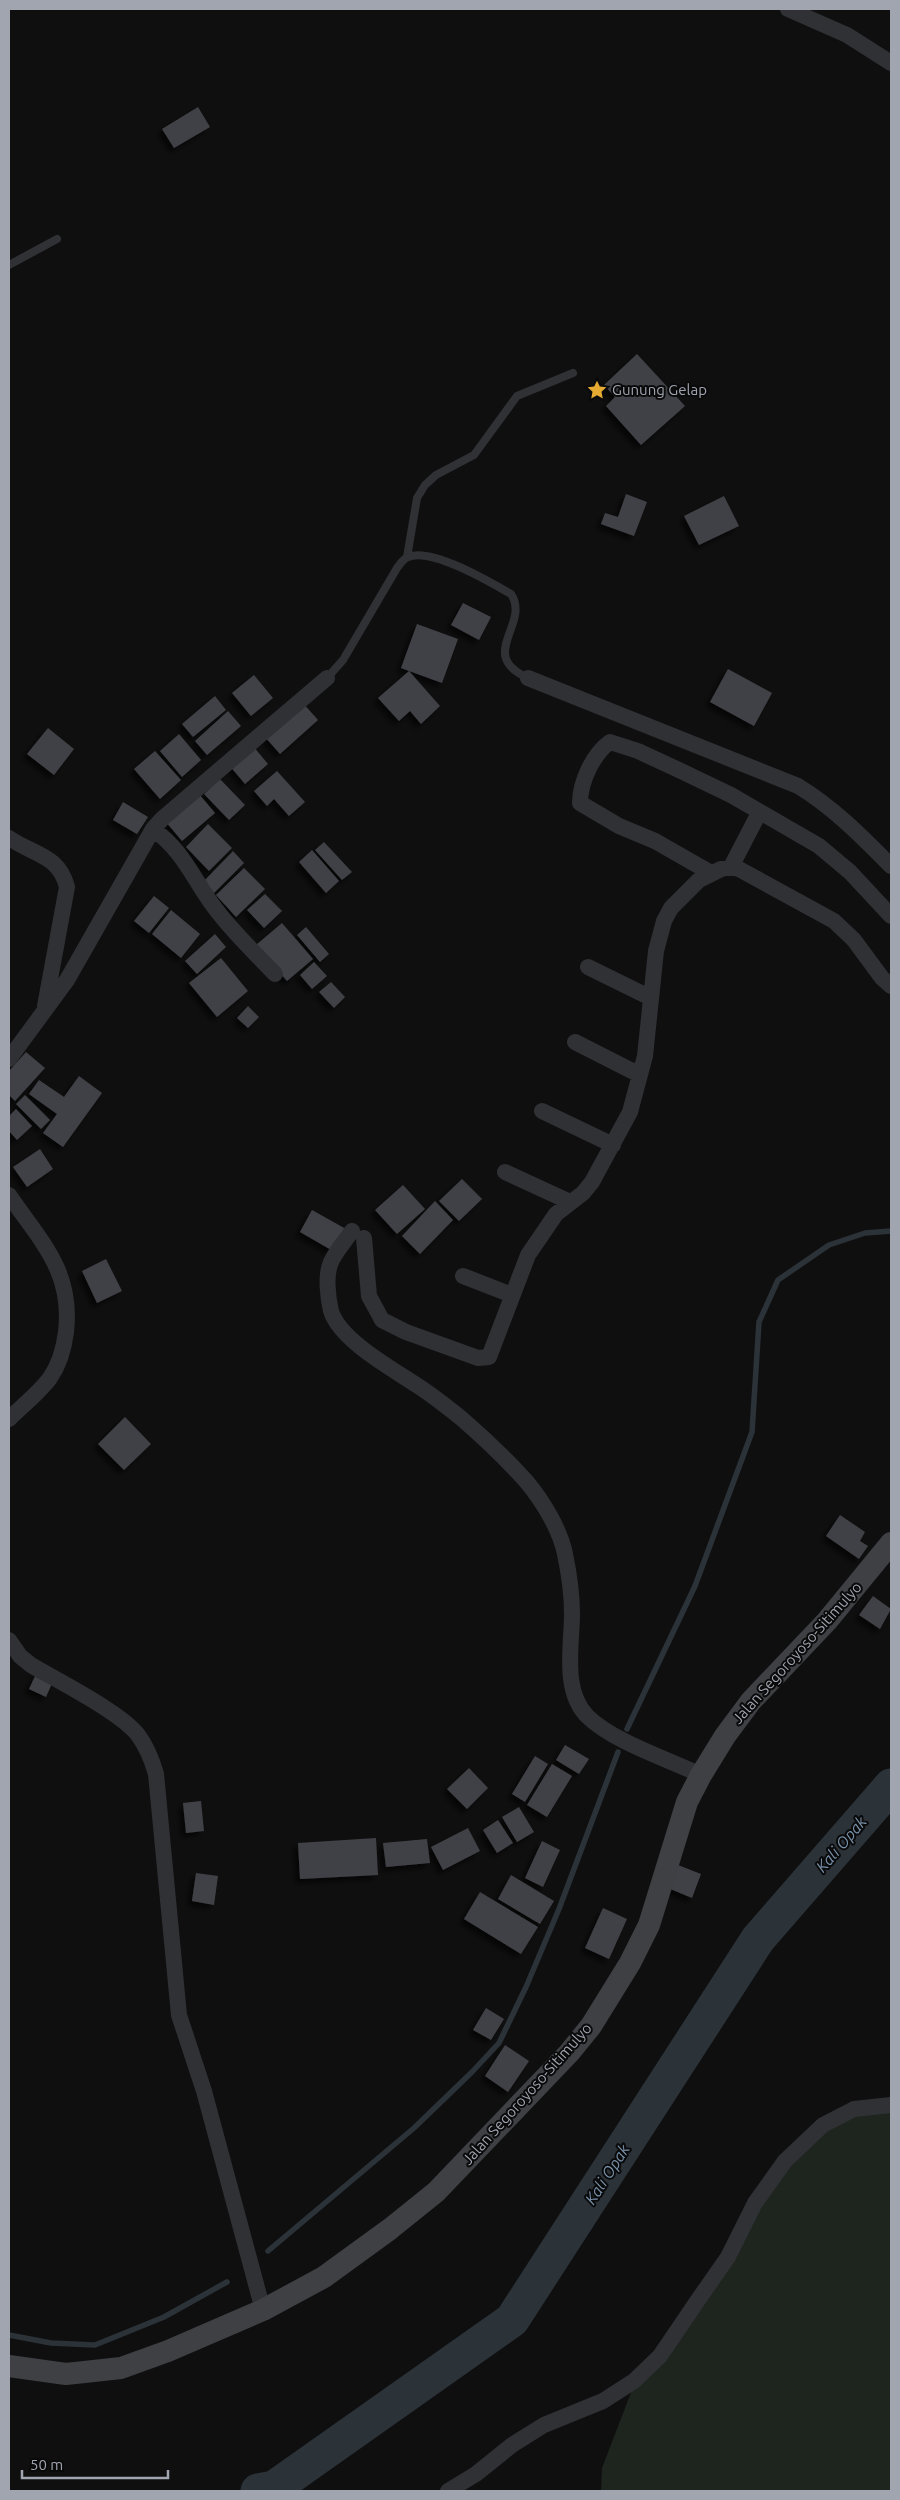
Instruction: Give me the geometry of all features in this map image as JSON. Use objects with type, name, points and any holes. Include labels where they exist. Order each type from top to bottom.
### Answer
[{"type":"main road","name":"Jalan Segoroyoso-Sitimulyo","points":[[9,2366],[66,2374],[121,2368],[168,2351],[263,2310],[324,2277],[390,2229],[436,2192],[569,2053],[591,2026],[630,1963],[649,1925],[687,1802],[725,1736],[751,1701],[826,1621],[891,1543]]},
{"type":"street","points":[[788,9],[847,35],[891,63]]},
{"type":"street","points":[[9,1058],[75,966],[153,829],[163,818],[327,678]]},
{"type":"street","points":[[528,678],[798,786],[840,816],[891,866]]},
{"type":"street","points":[[711,873],[655,841],[619,826],[580,803],[580,788],[602,748],[610,742],[638,751],[731,796],[819,846],[850,872],[891,916]]},
{"type":"street","points":[[731,867],[759,813]]},
{"type":"street","points":[[153,829],[182,856],[201,890],[219,914],[275,974]]},
{"type":"street","points":[[9,838],[52,861],[64,873],[67,888],[44,1011]]},
{"type":"street","points":[[701,1775],[609,1733],[586,1715],[575,1695],[570,1672],[572,1612],[565,1551],[551,1519],[527,1482],[462,1419],[416,1384],[368,1353],[349,1337],[332,1312],[328,1288],[330,1263],[358,1235],[369,1296],[382,1320],[406,1332],[484,1359],[492,1354],[528,1255],[556,1214],[583,1193],[592,1182],[630,1112],[647,1040],[656,951],[664,920],[682,895],[699,880],[711,873],[731,867],[747,873],[834,921],[854,940],[882,978],[891,986]]},
{"type":"street","points":[[588,967],[651,998]]},
{"type":"street","points":[[575,1042],[640,1075]]},
{"type":"street","points":[[542,1111],[613,1145]]},
{"type":"street","points":[[505,1172],[570,1202]]},
{"type":"street","points":[[9,1195],[55,1261],[65,1287],[68,1315],[63,1348],[58,1364],[49,1380],[9,1419]]},
{"type":"street","points":[[464,1276],[512,1295]]},
{"type":"street","points":[[9,1640],[20,1656],[31,1664],[123,1721],[138,1735],[151,1757],[156,1774],[180,2015],[204,2091],[263,2310]]},
{"type":"street","points":[[448,2491],[476,2474],[512,2444],[544,2425],[603,2401],[634,2380],[660,2356],[728,2257],[755,2203],[786,2161],[823,2125],[854,2109],[891,2105]]},
{"type":"lane","points":[[9,265],[57,239]]},
{"type":"lane","points":[[327,678],[343,660],[397,568],[407,557],[417,498],[425,484],[436,475],[474,455],[517,396],[574,373]]},
{"type":"lane","points":[[407,557],[425,556],[444,561],[511,594],[516,602],[516,611],[505,642],[504,654],[508,665],[517,673],[528,678]]},
{"type":"shaded area","points":[[891,2106],[891,2491],[601,2491],[602,2468],[635,2382],[757,2204],[824,2126]]},
{"type":"building","points":[[198,107],[210,127],[174,148],[162,129]]},
{"type":"building","points":[[637,354],[685,406],[641,445],[606,406],[615,397],[604,385]]},
{"type":"building","points":[[626,494],[647,502],[634,536],[601,524],[605,513],[618,517]]},
{"type":"building","points":[[724,496],[739,526],[699,545],[684,516]]},
{"type":"building","points":[[463,603],[491,617],[479,640],[451,625]]},
{"type":"building","points":[[417,624],[458,639],[442,683],[401,668]]},
{"type":"building","points":[[728,669],[772,693],[754,726],[710,702]]},
{"type":"building","points":[[409,671],[440,706],[421,724],[410,711],[399,721],[378,698]]},
{"type":"building","points":[[254,675],[273,698],[251,716],[232,693]]},
{"type":"building","points":[[215,696],[226,710],[193,737],[182,724]]},
{"type":"building","points":[[302,702],[318,720],[280,754],[265,737]]},
{"type":"building","points":[[228,711],[241,726],[207,755],[195,741]]},
{"type":"building","points":[[48,728],[74,749],[54,775],[27,754]]},
{"type":"building","points":[[179,734],[201,760],[182,777],[160,751]]},
{"type":"building","points":[[253,746],[268,764],[245,784],[229,765]]},
{"type":"building","points":[[155,751],[181,780],[160,799],[134,769]]},
{"type":"building","points":[[277,771],[305,802],[289,816],[274,799],[267,806],[254,791]]},
{"type":"building","points":[[220,779],[245,805],[229,820],[204,794]]},
{"type":"building","points":[[199,794],[215,813],[182,841],[166,822]]},
{"type":"building","points":[[123,802],[148,817],[137,834],[113,820]]},
{"type":"building","points":[[208,824],[232,848],[209,871],[186,847]]},
{"type":"building","points":[[324,842],[352,872],[342,880],[315,850]]},
{"type":"building","points":[[312,850],[339,881],[326,893],[299,862]]},
{"type":"building","points":[[233,851],[244,863],[214,893],[203,882]]},
{"type":"building","points":[[244,868],[265,889],[236,917],[216,895]]},
{"type":"building","points":[[265,894],[282,911],[264,928],[247,910]]},
{"type":"building","points":[[154,896],[169,908],[149,933],[134,921]]},
{"type":"building","points":[[171,910],[200,934],[181,958],[152,934]]},
{"type":"building","points":[[282,923],[313,959],[287,981],[256,945]]},
{"type":"building","points":[[306,927],[329,954],[320,962],[297,935]]},
{"type":"building","points":[[215,934],[226,947],[197,974],[185,961]]},
{"type":"building","points":[[221,958],[248,991],[217,1017],[189,983]]},
{"type":"building","points":[[314,962],[327,976],[312,989],[300,975]]},
{"type":"building","points":[[331,982],[345,997],[334,1008],[319,992]]},
{"type":"building","points":[[248,1006],[259,1017],[248,1028],[237,1018]]},
{"type":"building","points":[[26,1052],[45,1068],[15,1101],[9,1095],[9,1071]]},
{"type":"building","points":[[79,1076],[102,1093],[63,1147],[43,1133],[57,1114],[29,1094],[39,1080],[64,1097]]},
{"type":"building","points":[[25,1095],[50,1120],[41,1129],[16,1104]]},
{"type":"building","points":[[16,1109],[32,1126],[17,1140],[9,1131],[9,1116]]},
{"type":"building","points":[[40,1149],[53,1169],[27,1187],[13,1167]]},
{"type":"building","points":[[462,1179],[482,1199],[459,1221],[439,1201]]},
{"type":"building","points":[[403,1185],[425,1209],[397,1234],[375,1210]]},
{"type":"building","points":[[435,1201],[453,1220],[420,1254],[402,1236]]},
{"type":"building","points":[[312,1210],[346,1229],[333,1251],[300,1232]]},
{"type":"building","points":[[106,1259],[122,1291],[97,1303],[82,1271]]},
{"type":"building","points":[[125,1417],[151,1444],[124,1470],[98,1444]]},
{"type":"building","points":[[840,1515],[865,1532],[860,1541],[868,1546],[859,1559],[826,1536]]},
{"type":"building","points":[[873,1596],[891,1609],[880,1629],[859,1615]]},
{"type":"building","points":[[37,1672],[54,1679],[46,1697],[29,1689]]},
{"type":"building","points":[[565,1745],[589,1759],[579,1774],[556,1760]]},
{"type":"building","points":[[535,1756],[548,1764],[525,1802],[512,1794]]},
{"type":"building","points":[[552,1764],[572,1776],[547,1817],[527,1805]]},
{"type":"building","points":[[469,1768],[488,1788],[467,1809],[447,1789]]},
{"type":"building","points":[[201,1801],[204,1831],[186,1833],[183,1803]]},
{"type":"building","points":[[519,1807],[534,1832],[517,1842],[502,1817]]},
{"type":"building","points":[[498,1820],[513,1843],[497,1853],[483,1830]]},
{"type":"building","points":[[468,1828],[480,1851],[443,1870],[431,1847]]},
{"type":"building","points":[[376,1838],[378,1875],[300,1879],[298,1843]]},
{"type":"building","points":[[427,1839],[430,1863],[386,1867],[383,1843]]},
{"type":"building","points":[[542,1841],[560,1850],[543,1887],[525,1878]]},
{"type":"building","points":[[678,1865],[701,1874],[692,1898],[668,1888]]},
{"type":"building","points":[[196,1873],[218,1876],[214,1905],[192,1901]]},
{"type":"building","points":[[511,1875],[554,1901],[540,1924],[498,1899]]},
{"type":"building","points":[[480,1892],[538,1927],[521,1954],[464,1919]]},
{"type":"building","points":[[603,1908],[627,1919],[609,1959],[585,1948]]},
{"type":"building","points":[[486,2008],[504,2019],[491,2040],[473,2030]]},
{"type":"building","points":[[505,2045],[529,2061],[508,2092],[485,2076]]},
{"type":"waterway","points":[[627,1729],[695,1586],[752,1432],[759,1322],[778,1280],[829,1245],[865,1233],[891,1231]]},
{"type":"waterway","points":[[268,2251],[414,2128],[499,2043],[526,1987],[559,1909],[618,1752]]},
{"type":"waterway","name":"Kali Opak","points":[[258,2491],[274,2488],[512,2320],[758,1939],[891,1786]]},
{"type":"waterway","points":[[9,2335],[51,2343],[95,2345],[164,2317],[227,2282]]},
{"type":"place","name":"Gunung Gelap","points":[[597,390]]}]
